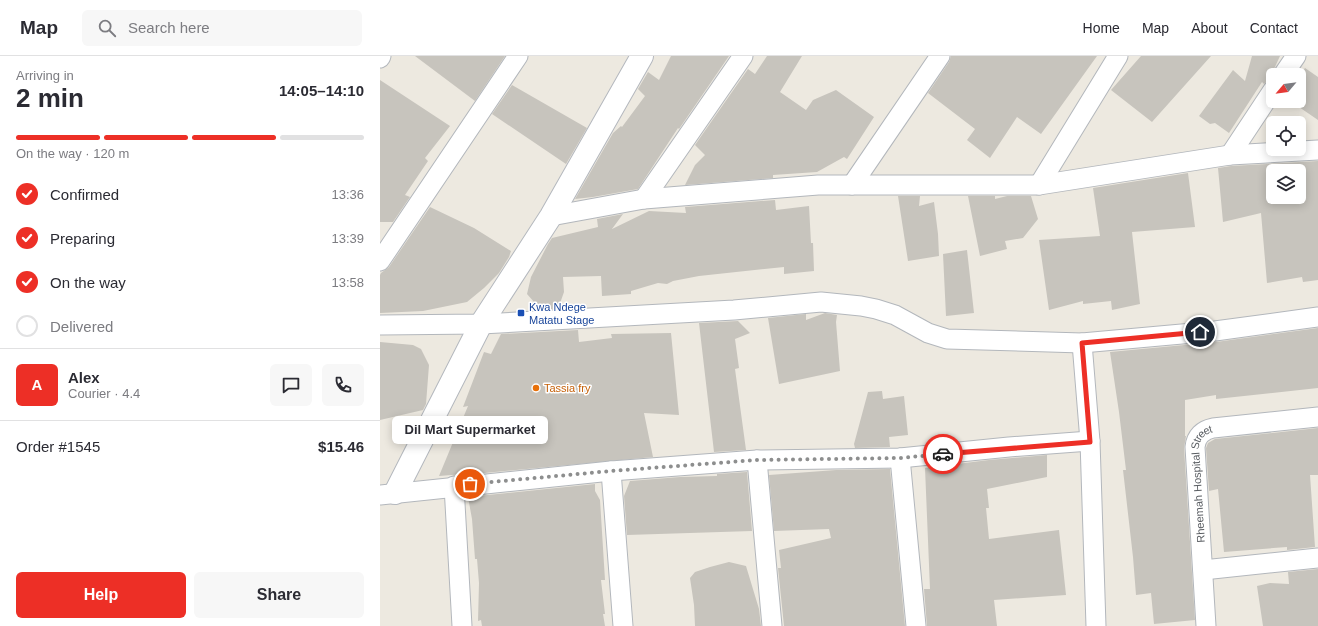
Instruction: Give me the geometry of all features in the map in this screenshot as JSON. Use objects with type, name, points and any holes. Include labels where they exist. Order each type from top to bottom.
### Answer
[{"type":"street","points":[[382,255],[518,56]]},
{"type":"street","points":[[388,494],[481,324],[551,216],[642,56]]},
{"type":"street","points":[[644,199],[743,56]]},
{"type":"street","points":[[852,185],[940,56]]},
{"type":"street","points":[[1039,184],[1118,56]]},
{"type":"street","points":[[1288,68],[1296,56]]},
{"type":"street","points":[[1230,155],[1266,101]]},
{"type":"street","points":[[551,216],[644,199],[818,185],[1039,184],[1230,155],[1318,150]]},
{"type":"street","points":[[380,325],[481,324],[734,310],[822,302],[876,309],[895,315],[928,333],[947,339],[1082,343],[1215,330],[1318,317]]},
{"type":"street","points":[[1082,343],[1090,442],[1096,626]]},
{"type":"street","name":"Rheemah Hospital Street","points":[[1206,626],[1195,446],[1199,436],[1207,429],[1213,428],[1318,417]]},
{"type":"street","points":[[388,494],[611,471],[757,460],[900,458],[1009,447],[1090,442]]},
{"type":"street","points":[[900,458],[916,626]]},
{"type":"street","points":[[757,460],[772,626]]},
{"type":"street","points":[[611,471],[623,626]]},
{"type":"street","points":[[454,486],[462,626]]},
{"type":"street","points":[[1203,570],[1318,558]]},
{"type":"building","points":[[415,56],[505,56],[475,101]]},
{"type":"building","points":[[671,56],[729,56],[679,129],[678,128],[638,189],[575,199],[613,133],[621,126],[622,127],[645,96],[638,89],[648,72],[659,80]]},
{"type":"building","points":[[767,56],[802,56],[780,92],[806,110],[813,100],[836,90],[874,117],[847,159],[844,157],[817,172],[773,175],[773,178],[685,185],[695,165],[705,155],[695,145],[748,69],[755,74]]},
{"type":"building","points":[[951,56],[1097,56],[1041,134],[1017,117],[990,158],[967,140],[975,129],[928,93],[949,62]]},
{"type":"building","points":[[1141,56],[1211,56],[1152,122],[1111,90]]},
{"type":"building","points":[[1252,56],[1280,56],[1274,68],[1266,68],[1266,82],[1264,84],[1262,82],[1229,133],[1215,123],[1210,124],[1199,116],[1233,70],[1245,81]]},
{"type":"building","points":[[1306,69],[1318,77],[1318,120],[1300,108],[1306,108]]},
{"type":"building","points":[[380,80],[450,126],[425,158],[428,161],[405,195],[410,197],[393,222],[380,222]]},
{"type":"building","points":[[512,85],[587,128],[566,164],[492,114]]},
{"type":"building","points":[[1318,161],[1318,280],[1303,282],[1302,277],[1267,283],[1261,213],[1223,222],[1218,168],[1231,166]]},
{"type":"building","points":[[1188,173],[1195,227],[1132,232],[1140,304],[1112,310],[1111,301],[1083,304],[1083,301],[1049,310],[1039,240],[1100,236],[1093,188]]},
{"type":"building","points":[[898,196],[920,196],[919,206],[934,202],[939,256],[908,261]]},
{"type":"building","points":[[968,196],[995,196],[995,199],[1007,196],[1031,196],[1038,219],[1023,238],[1005,241],[1007,249],[980,256]]},
{"type":"building","points":[[775,200],[776,210],[809,206],[814,271],[784,274],[784,267],[699,276],[673,281],[667,284],[658,283],[631,291],[631,294],[602,296],[601,276],[563,277],[564,292],[558,309],[541,310],[527,294],[531,277],[552,238],[598,227],[597,219],[623,214],[612,229],[649,211],[686,213],[685,207]]},
{"type":"building","points":[[430,207],[474,228],[511,251],[509,257],[499,273],[467,302],[423,311],[380,313],[380,275],[389,267]]},
{"type":"building","points":[[967,250],[974,313],[946,316],[943,254]]},
{"type":"building","points":[[825,313],[837,315],[836,322],[840,371],[779,384],[768,318],[806,314],[806,320]]},
{"type":"building","points":[[738,321],[750,333],[735,339],[739,368],[735,369],[746,450],[714,452],[699,323]]},
{"type":"building","points":[[1318,328],[1318,388],[1216,399],[1216,395],[1185,400],[1186,436],[1184,448],[1195,620],[1154,624],[1151,593],[1136,595],[1123,470],[1126,470],[1110,352],[1216,342]]},
{"type":"building","points":[[578,330],[579,342],[612,338],[611,334],[671,333],[679,415],[644,413],[653,457],[464,475],[439,476],[468,406],[463,407],[484,352],[491,354],[501,334]]},
{"type":"building","points":[[380,342],[413,345],[421,349],[429,365],[426,404],[423,410],[380,420]]},
{"type":"building","points":[[882,391],[883,399],[904,396],[908,435],[889,437],[890,447],[855,448],[854,444],[868,392]]},
{"type":"building","points":[[1318,428],[1318,475],[1310,475],[1315,547],[1287,550],[1287,547],[1224,552],[1218,489],[1209,491],[1206,448],[1208,443],[1215,439]]},
{"type":"building","points":[[1047,455],[1047,477],[987,489],[989,508],[986,508],[989,539],[1059,530],[1066,595],[994,600],[997,626],[927,626],[924,589],[930,589],[925,468]]},
{"type":"building","points":[[890,469],[905,626],[784,626],[778,568],[781,568],[779,550],[831,538],[829,529],[774,531],[769,475],[836,470]]},
{"type":"building","points":[[747,472],[752,531],[627,535],[624,496],[630,481],[717,476],[717,474]]},
{"type":"building","points":[[595,484],[595,491],[600,500],[605,580],[601,580],[605,626],[482,626],[481,620],[478,621],[479,583],[468,497]]},
{"type":"building","points":[[729,562],[746,566],[759,609],[761,626],[695,626],[690,578],[695,572]]},
{"type":"building","points":[[1318,569],[1318,626],[1263,626],[1257,586],[1270,583],[1289,584],[1288,572]]},
{"type":"way so far","points":[[470,484],[611,471],[757,460],[900,458],[943,454]]},
{"type":"place","name":"Kwa Ndege Matatu Stage","points":[[521,313]]},
{"type":"place","name":"Tassia fry","points":[[536,388]]},
{"type":"place","name":"Dil Mart Supermarket","points":[[470,484]]},
{"type":"route","points":[[943,454],[1009,447],[1090,442],[1082,343],[1200,332]]}]
